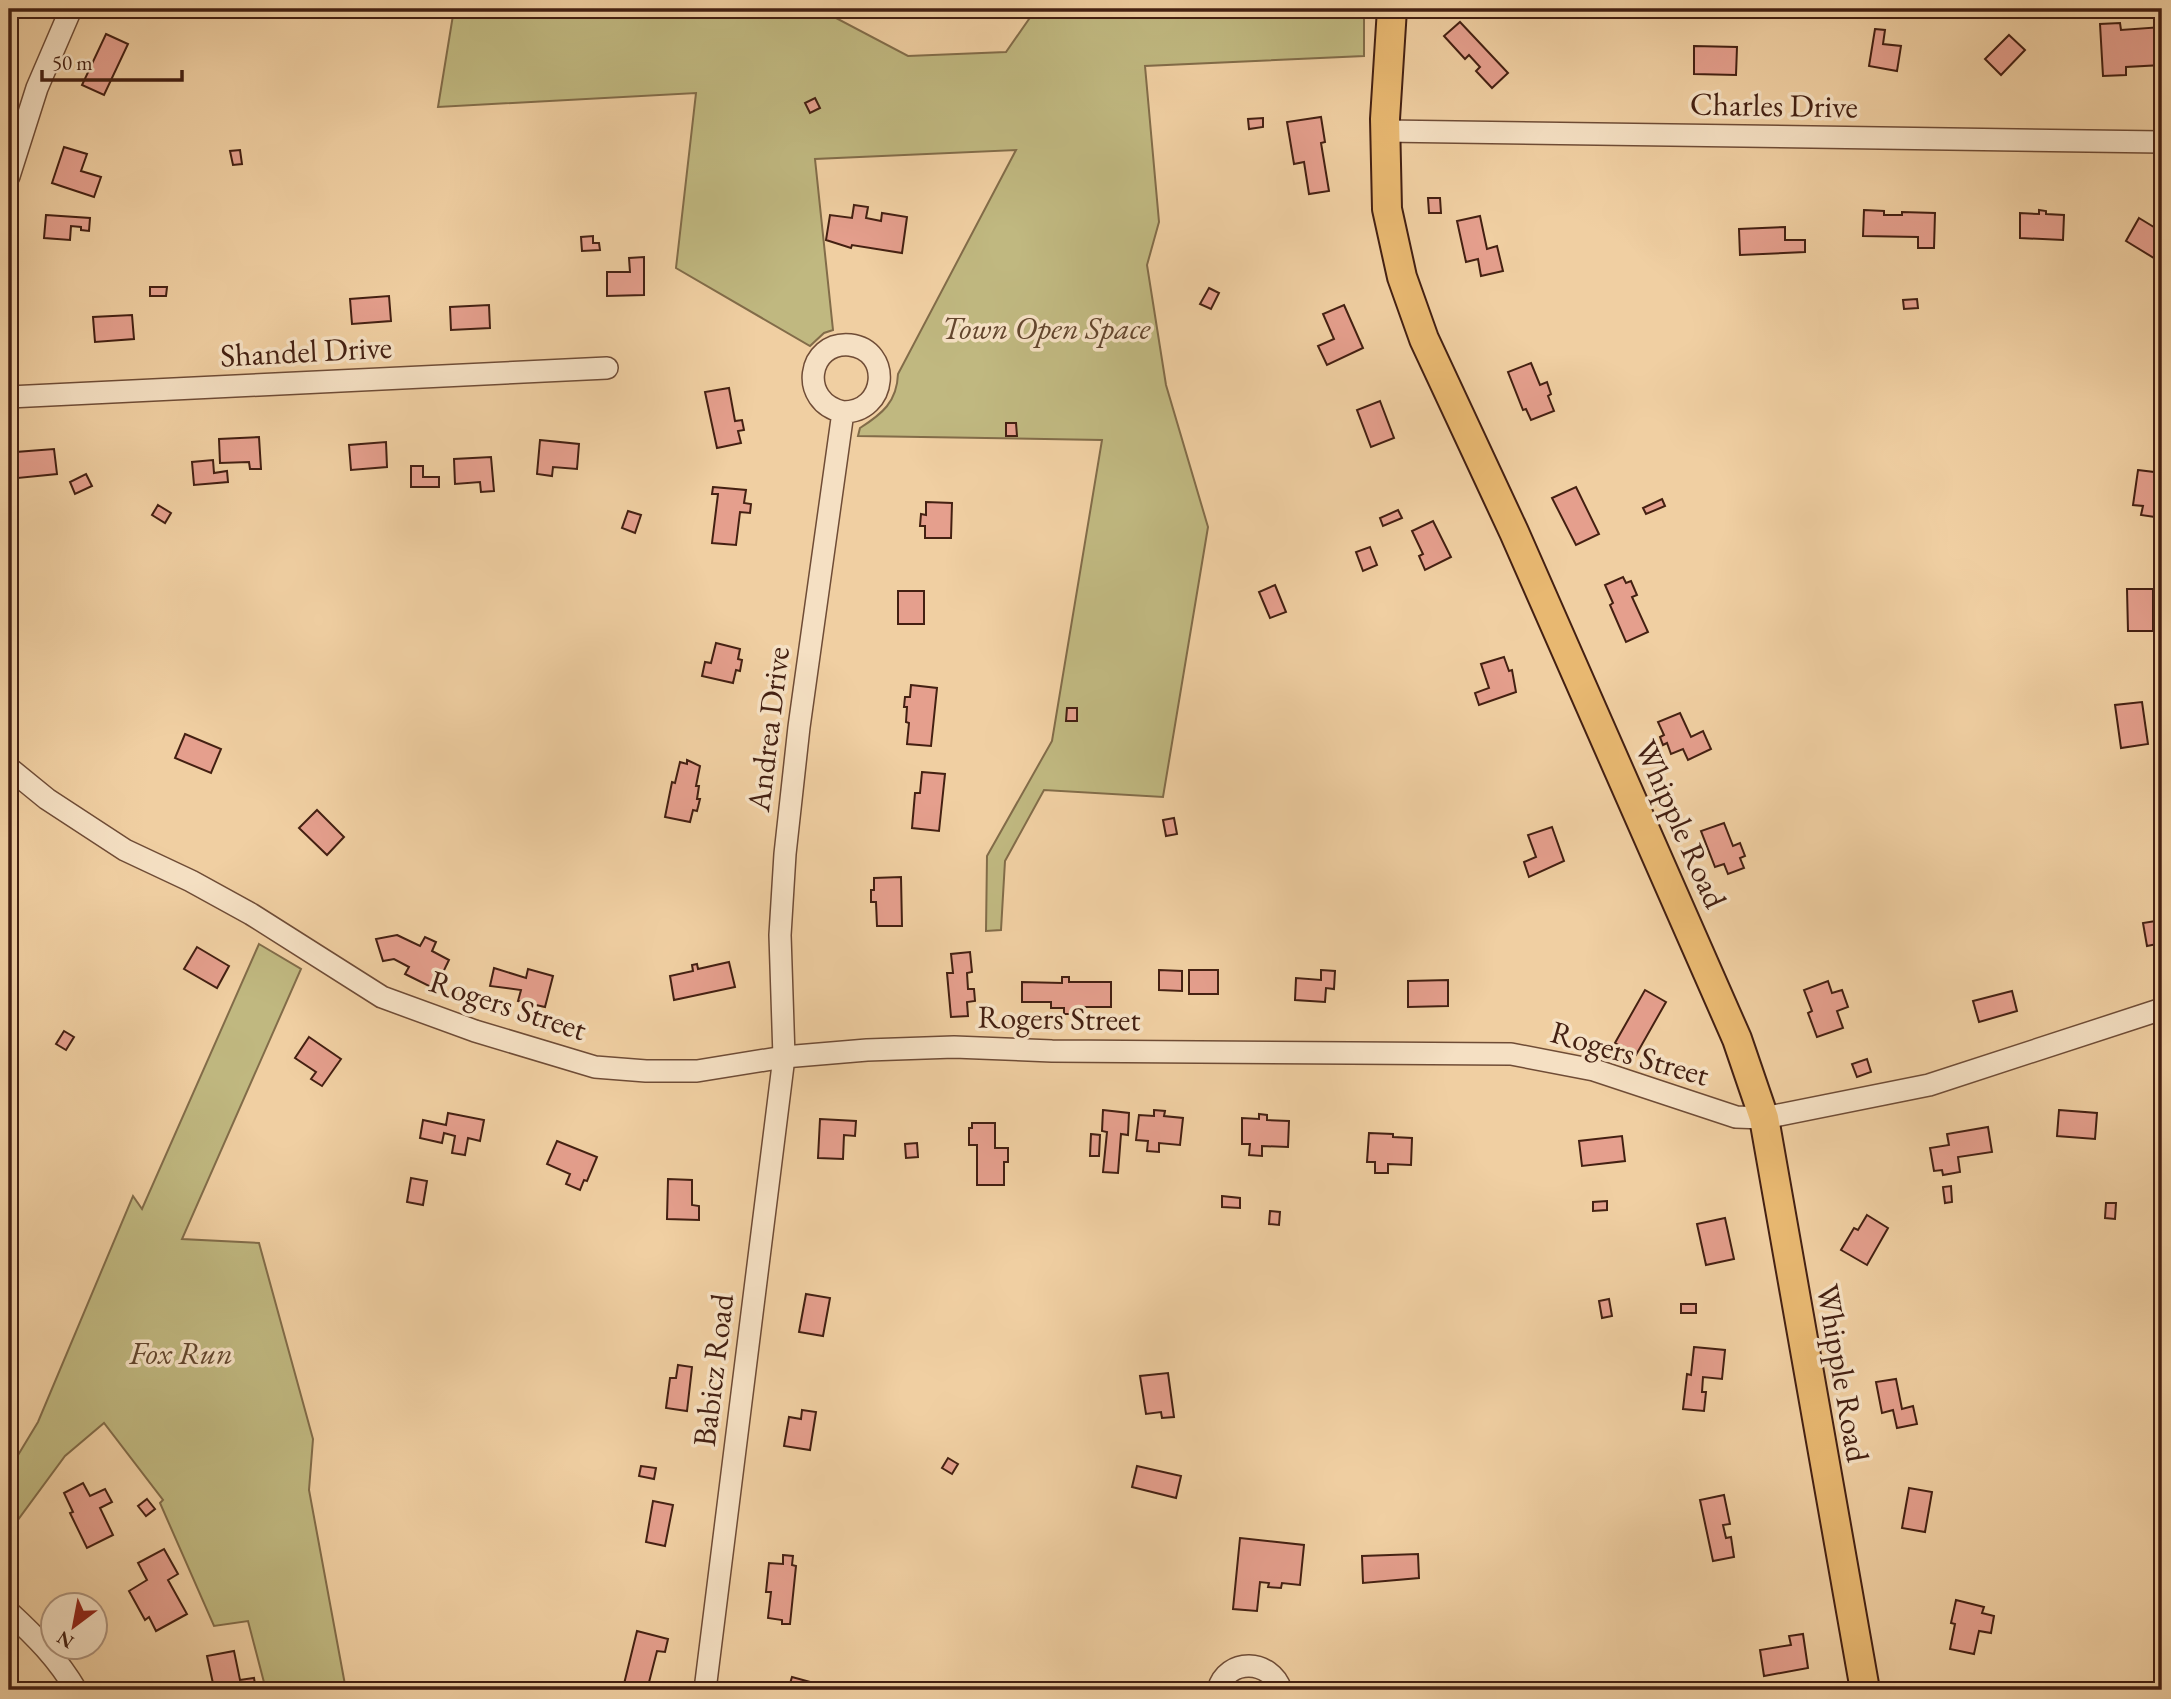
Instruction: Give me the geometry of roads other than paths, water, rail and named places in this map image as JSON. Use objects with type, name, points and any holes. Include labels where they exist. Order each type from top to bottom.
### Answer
[{"type":"main road","name":"Whipple Road","points":[[1392,9],[1385,131],[1387,209],[1402,277],[1424,339],[1514,532],[1737,1039],[1764,1118],[1865,1690]]},
{"type":"street","points":[[9,176],[37,88],[71,9]]},
{"type":"street","name":"Charles Drive","points":[[1385,131],[2162,142]]},
{"type":"street","name":"Shandel Drive","points":[[9,397],[607,368]]},
{"type":"street","name":"Andrea Drive","points":[[784,1056],[780,934],[785,854],[799,727],[843,412]]},
{"type":"street","name":"Rogers Street","points":[[9,768],[47,799],[125,850],[191,881],[251,914],[382,997],[475,1031],[595,1066],[697,1072],[784,1056],[954,1047],[1052,1051],[1511,1054],[1594,1070],[1736,1117],[1764,1118],[1929,1085],[2162,1009]]},
{"type":"street","name":"Babicz Road","points":[[705,1690],[784,1056]]},
{"type":"street","points":[[9,1612],[40,1640],[65,1670],[76,1690]]},
{"type":"street","points":[[1218,1690],[1226,1675],[1245,1665],[1267,1670],[1275,1677],[1281,1690]]},
{"type":"park label","name":"Town Open Space","points":[[1046,328]]},
{"type":"park label","name":"Fox Run","points":[[181,1353]]}]
